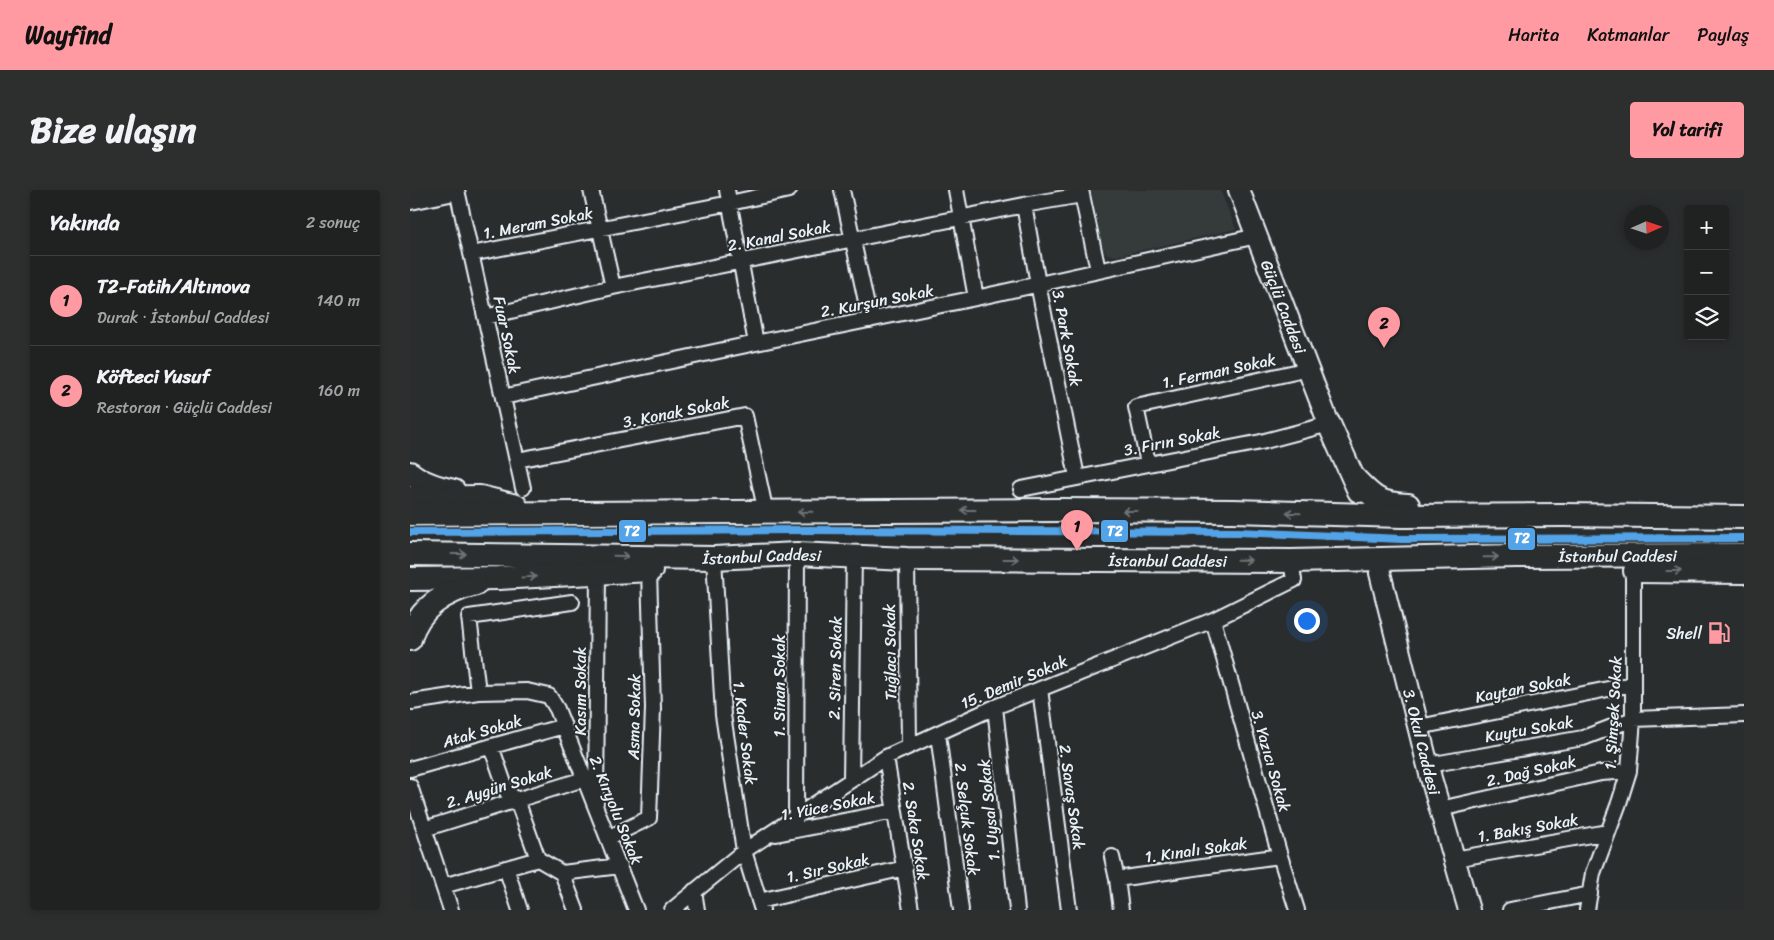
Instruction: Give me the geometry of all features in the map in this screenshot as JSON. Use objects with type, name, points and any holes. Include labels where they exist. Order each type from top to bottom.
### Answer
[{"type":"highway","points":[[1329,424],[1362,496],[1374,510],[1393,516]]},
{"type":"highway","points":[[1324,514],[1336,508],[1343,500],[1345,494],[1329,424]]},
{"type":"highway","points":[[410,473],[416,478],[443,489],[546,514]]},
{"type":"highway","points":[[1354,478],[1373,497],[1390,504],[1547,502],[1744,505]]},
{"type":"highway","points":[[410,498],[480,497]]},
{"type":"highway","points":[[410,514],[1060,510],[1233,511],[1479,517],[1563,515],[1744,517]]},
{"type":"highway","name":"İstanbul Caddesi","points":[[410,554],[714,558],[797,554],[907,559],[1382,564],[1516,556],[1744,555]]},
{"type":"highway","points":[[410,579],[499,578],[649,571],[714,558]]},
{"type":"highway","points":[[1382,564],[1744,572]]},
{"type":"highway","points":[[410,639],[414,626],[430,605],[448,594],[468,586],[499,578]]},
{"type":"main road","points":[[410,199],[456,190]]},
{"type":"main road","name":"Güçlü Caddesi","points":[[1239,190],[1329,424]]},
{"type":"main road","name":"3. Okul Caddesi","points":[[1382,564],[1428,765],[1469,910]]},
{"type":"street","name":"Fuar Sokak","points":[[456,190],[523,488]]},
{"type":"street","points":[[590,190],[613,287]]},
{"type":"street","name":"1. Meram Sokak","points":[[471,254],[600,228],[729,197],[789,190]]},
{"type":"street","points":[[842,190],[851,239],[870,320]]},
{"type":"street","points":[[956,190],[976,298]]},
{"type":"street","points":[[1082,192],[1098,270]]},
{"type":"street","name":"2. Kanal Sokak","points":[[485,317],[613,287],[1024,205],[1041,196],[1082,192]]},
{"type":"street","points":[[729,197],[756,343]]},
{"type":"street","name":"3. Park Sokak","points":[[1024,205],[1077,477]]},
{"type":"street","name":"2. Kurşun Sokak","points":[[503,397],[976,298],[1257,236]]},
{"type":"street","name":"1. Ferman Sokak","points":[[1148,463],[1136,407],[1309,369]]},
{"type":"street","name":"3. Konak Sokak","points":[[517,460],[745,416],[766,512]]},
{"type":"street","name":"3. Fırın Sokak","points":[[1021,489],[1261,442],[1329,424]]},
{"type":"street","name":"1. Sinan Sokak","points":[[796,818],[797,554]]},
{"type":"street","name":"2. Siren Sokak","points":[[851,780],[854,556]]},
{"type":"street","name":"1. Kader Sokak","points":[[714,558],[723,715],[744,852],[761,906]]},
{"type":"street","name":"Tuğlacı Sokak","points":[[907,559],[909,745]]},
{"type":"street","name":"15. Demir Sokak","points":[[744,852],[886,757],[995,707],[1213,620],[1294,580],[1291,562]]},
{"type":"street","name":"Asma Sokak","points":[[608,838],[649,818],[653,708],[649,571]]},
{"type":"street","name":"1. Şimşek Sokak","points":[[1588,910],[1593,873],[1629,771],[1633,719],[1633,571]]},
{"type":"street","name":"Kasım Sokak","points":[[596,808],[598,573]]},
{"type":"street","points":[[412,702],[478,692],[469,618],[572,602]]},
{"type":"street","name":"3. Yazıcı Sokak","points":[[1213,620],[1297,910]]},
{"type":"street","name":"Kaytan Sokak","points":[[1419,727],[1633,684]]},
{"type":"street","name":"2. Savaş Sokak","points":[[1040,689],[1069,910]]},
{"type":"street","name":"2. Kıryolu Sokak","points":[[478,692],[527,691],[549,696],[564,726],[636,910]]},
{"type":"street","name":"1. Uysal Sokak","points":[[995,707],[1018,910]]},
{"type":"street","name":"Kuytu Sokak","points":[[1428,765],[1583,738],[1633,719],[1744,715]]},
{"type":"street","name":"Atak Sokak","points":[[410,770],[564,726]]},
{"type":"street","name":"2. Selçuk Sokak","points":[[938,734],[961,910]]},
{"type":"street","points":[[491,746],[507,792],[517,800],[538,859],[562,873],[620,866]]},
{"type":"street","name":"2. Saka Sokak","points":[[886,757],[911,910]]},
{"type":"street","name":"2. Dağ Sokak","points":[[1440,809],[1601,773],[1629,771]]},
{"type":"street","name":"2. Aygün Sokak","points":[[424,828],[584,780]]},
{"type":"street","points":[[410,786],[450,910]]},
{"type":"street","name":"1. Yüce Sokak","points":[[768,836],[895,811]]},
{"type":"street","name":"1. Bakış Sokak","points":[[1454,859],[1608,832]]},
{"type":"street","points":[[672,910],[744,852]]},
{"type":"street","name":"1. Kınalı Sokak","points":[[1118,879],[1280,856]]},
{"type":"street","points":[[1112,857],[1118,879],[1122,910]]},
{"type":"street","points":[[443,886],[538,859]]},
{"type":"street","points":[[506,868],[520,910]]},
{"type":"street","name":"1. Sır Sokak","points":[[761,906],[905,868]]},
{"type":"street","points":[[562,873],[576,910]]},
{"type":"street","points":[[694,892],[697,910]]},
{"type":"street","points":[[1510,910],[1590,894]]},
{"type":"shaded area","points":[[1091,190],[1220,190],[1236,229],[1116,256],[1107,254],[1103,248]]},
{"type":"transit line","name":"T2","points":[[410,532],[808,530],[1238,532],[1402,539],[1744,538]]},
{"type":"place","name":"Köfteci Yusuf","points":[[1384,348]]},
{"type":"place","name":"T2-Fatih/Altınova","points":[[1077,551]]},
{"type":"place","name":"Shell","points":[[1719,633]]}]
